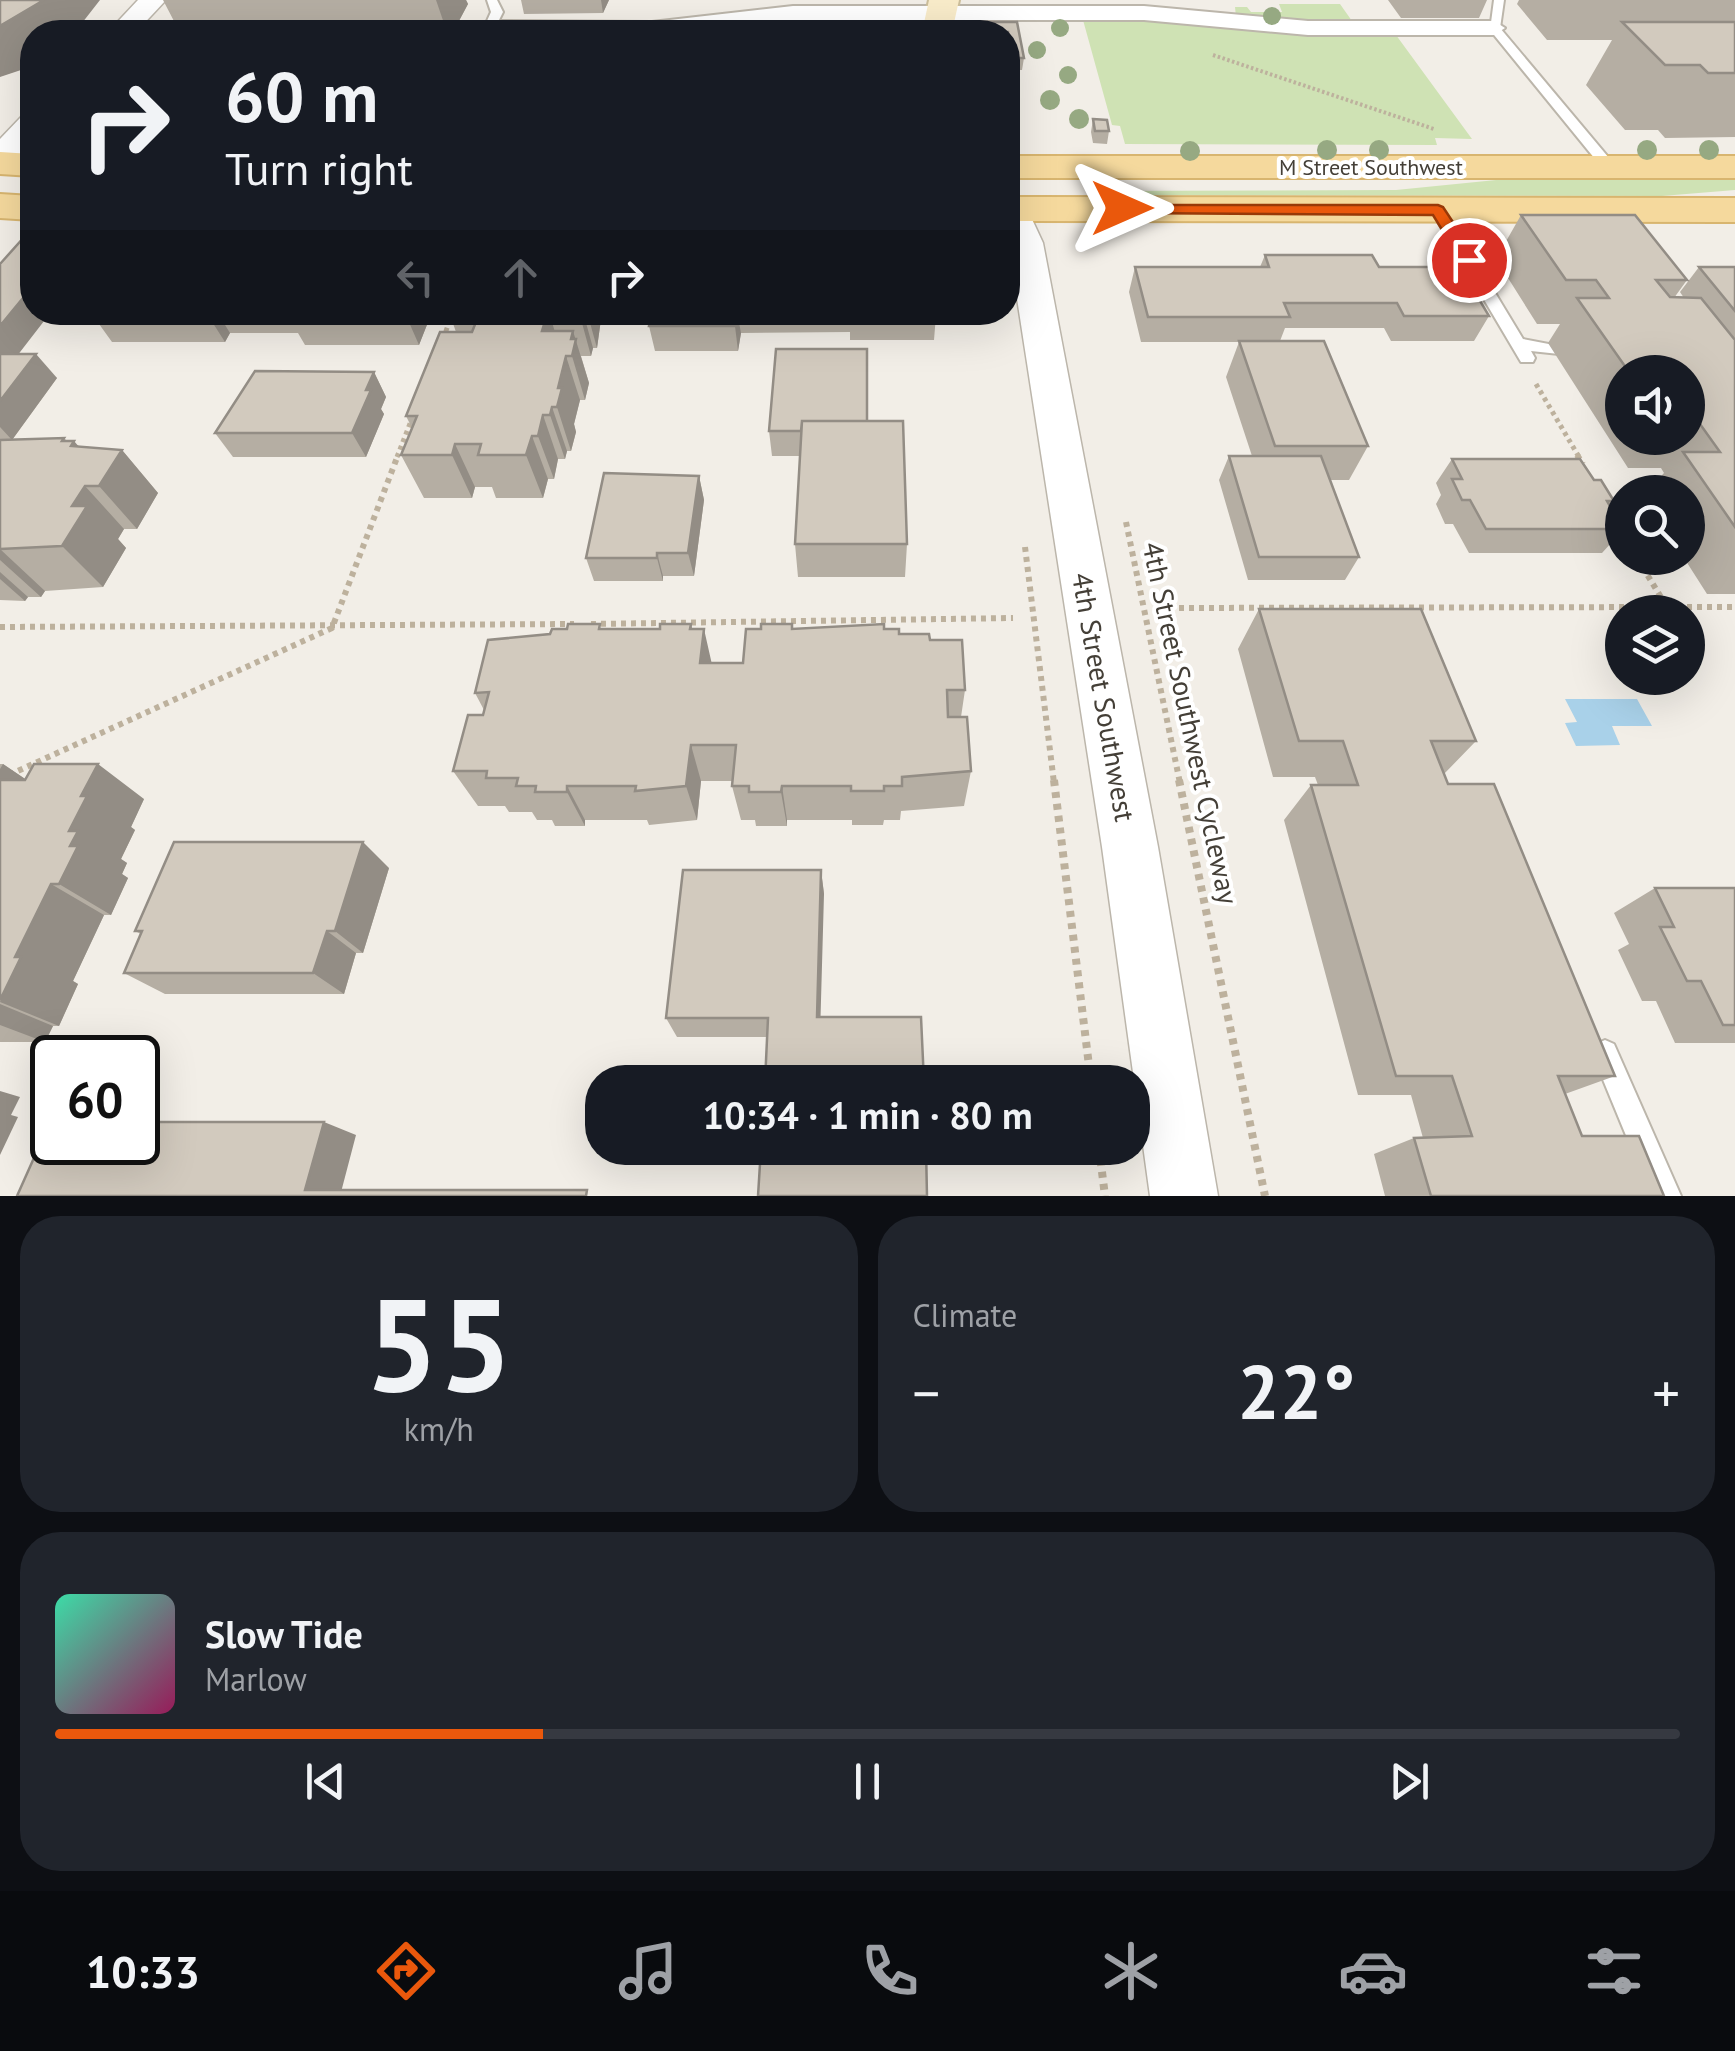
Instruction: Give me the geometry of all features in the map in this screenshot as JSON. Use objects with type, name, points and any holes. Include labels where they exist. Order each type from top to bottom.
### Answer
[{"type":"main road","name":"M Street Southwest","points":[[1020,196],[1609,167],[1735,167]]},
{"type":"main road","name":"M Street Southwest","points":[[1020,197],[1438,210],[1586,221],[1735,210]]},
{"type":"street","points":[[133,20],[154,0]]},
{"type":"street","points":[[731,20],[793,13],[1144,13],[1308,28],[1494,28]]},
{"type":"street","points":[[0,160],[20,137]]},
{"type":"street","name":"4th Street Southwest","points":[[1020,227],[1064,458],[1184,1196]]},
{"type":"lane","points":[[1499,0],[1494,28],[1609,167]]},
{"type":"lane","points":[[1438,210],[1523,350],[1552,350]]},
{"type":"lane","points":[[1592,1020],[1666,1196]]},
{"type":"path","points":[[1201,51],[1443,132]]},
{"type":"path","points":[[439,350],[448,325]]},
{"type":"path","points":[[0,778],[332,628],[418,405]]},
{"type":"path","name":"4th Street Southwest Cycleway","points":[[1124,512],[1266,1196]]},
{"type":"path","points":[[1023,530],[1089,1065]]},
{"type":"path","points":[[1170,608],[1605,607]]},
{"type":"path","points":[[1705,607],[1735,607]]},
{"type":"path","points":[[0,627],[332,628],[1013,618]]},
{"type":"path","points":[[1101,1165],[1105,1196]]},
{"type":"green space","points":[[1279,4],[1340,4],[1352,21],[1311,23],[1236,17],[1235,7],[1247,7],[1251,12],[1282,12]]},
{"type":"green space","points":[[1083,20],[1396,35],[1472,139],[1435,138],[1437,145],[1125,144],[1120,126],[1112,125]]},
{"type":"green space","points":[[1496,180],[1735,180],[1735,190],[1662,196],[1105,195],[1097,191],[1396,190]]},
{"type":"water","points":[[1565,699],[1637,699],[1652,726],[1612,726],[1620,745],[1576,746],[1565,723],[1577,722]]},
{"type":"building","points":[[0,0],[44,0],[0,26]]},
{"type":"building","points":[[1622,22],[1735,22],[1735,73],[1708,73],[1700,65],[1665,65]]},
{"type":"building","points":[[1093,119],[1107,120],[1109,131],[1095,131]]},
{"type":"building","points":[[1521,215],[1635,215],[1687,280],[1656,280],[1670,297],[1701,298],[1735,340],[1735,527],[1705,484],[1705,475],[1699,475],[1685,455],[1720,452],[1705,431],[1705,355],[1617,355],[1577,298],[1609,298],[1596,280],[1566,280]]},
{"type":"building","points":[[20,242],[20,302],[0,326],[0,264]]},
{"type":"building","points":[[1265,255],[1372,255],[1379,267],[1460,267],[1489,316],[1404,316],[1397,303],[1284,303],[1290,317],[1148,317],[1135,267],[1269,267]]},
{"type":"building","points":[[1699,267],[1735,267],[1735,311]]},
{"type":"building","points":[[475,325],[544,325],[542,331],[573,331],[571,339],[576,339],[572,356],[566,356],[557,407],[552,407],[550,415],[543,415],[538,436],[532,436],[526,455],[478,455],[481,444],[455,444],[452,455],[401,455],[417,416],[406,416],[440,332],[472,332]]},
{"type":"building","points":[[649,325],[735,325],[735,326]]},
{"type":"building","points":[[1239,341],[1324,341],[1368,446],[1275,446]]},
{"type":"building","points":[[776,349],[867,349],[867,421],[802,421],[801,431],[769,431]]},
{"type":"building","points":[[0,354],[36,354],[0,401]]},
{"type":"building","points":[[255,371],[374,372],[366,390],[371,390],[352,433],[215,433]]},
{"type":"building","points":[[802,421],[903,421],[907,544],[795,544]]},
{"type":"building","points":[[64,438],[62,441],[74,441],[71,446],[122,450],[99,486],[85,486],[72,506],[87,506],[62,546],[0,549],[0,440]]},
{"type":"building","points":[[1229,456],[1321,456],[1359,557],[1259,557]]},
{"type":"building","points":[[1452,459],[1580,459],[1594,480],[1601,480],[1605,486],[1605,529],[1486,529],[1470,500],[1462,500],[1452,479],[1462,479]]},
{"type":"building","points":[[604,473],[699,476],[688,553],[657,553],[657,558],[586,558]]},
{"type":"building","points":[[1259,609],[1421,609],[1476,741],[1431,741],[1448,784],[1494,784],[1615,1076],[1558,1076],[1582,1136],[1639,1136],[1664,1196],[1431,1196],[1414,1138],[1472,1136],[1452,1076],[1396,1076],[1311,785],[1358,785],[1343,741],[1299,741]]},
{"type":"building","points":[[568,624],[600,624],[599,629],[660,629],[660,624],[691,624],[690,629],[704,629],[700,663],[743,663],[746,629],[761,629],[761,624],[792,624],[792,629],[884,624],[884,629],[899,629],[899,634],[929,634],[930,640],[962,640],[965,690],[947,690],[948,717],[967,717],[971,771],[902,777],[902,786],[884,786],[884,791],[851,791],[851,786],[782,786],[781,792],[749,792],[749,786],[732,786],[736,745],[691,745],[686,786],[635,791],[636,786],[567,786],[567,792],[535,792],[536,786],[516,786],[518,778],[486,778],[487,771],[453,771],[468,715],[483,715],[489,692],[475,693],[488,640],[550,634],[552,629],[567,629]]},
{"type":"building","points":[[34,764],[98,764],[69,831],[78,831],[70,846],[78,846],[59,884],[51,884],[15,957],[21,957],[0,1000],[0,780],[25,780]]},
{"type":"building","points":[[174,842],[363,842],[335,931],[327,931],[313,973],[124,973],[142,931],[135,931]]},
{"type":"building","points":[[683,870],[821,870],[817,1017],[921,1017],[923,1065],[766,1065],[768,1018],[666,1018]]},
{"type":"building","points":[[1655,888],[1735,888],[1735,1025],[1723,1025],[1701,981],[1687,981],[1660,927],[1674,927]]},
{"type":"building","points":[[160,1122],[324,1122],[305,1190],[587,1190],[586,1196],[17,1196],[31,1165],[160,1165]]},
{"type":"building","points":[[760,1165],[926,1165],[927,1196],[758,1196]]},
{"type":"route","points":[[1122,208],[1438,210],[1469,260]]}]
